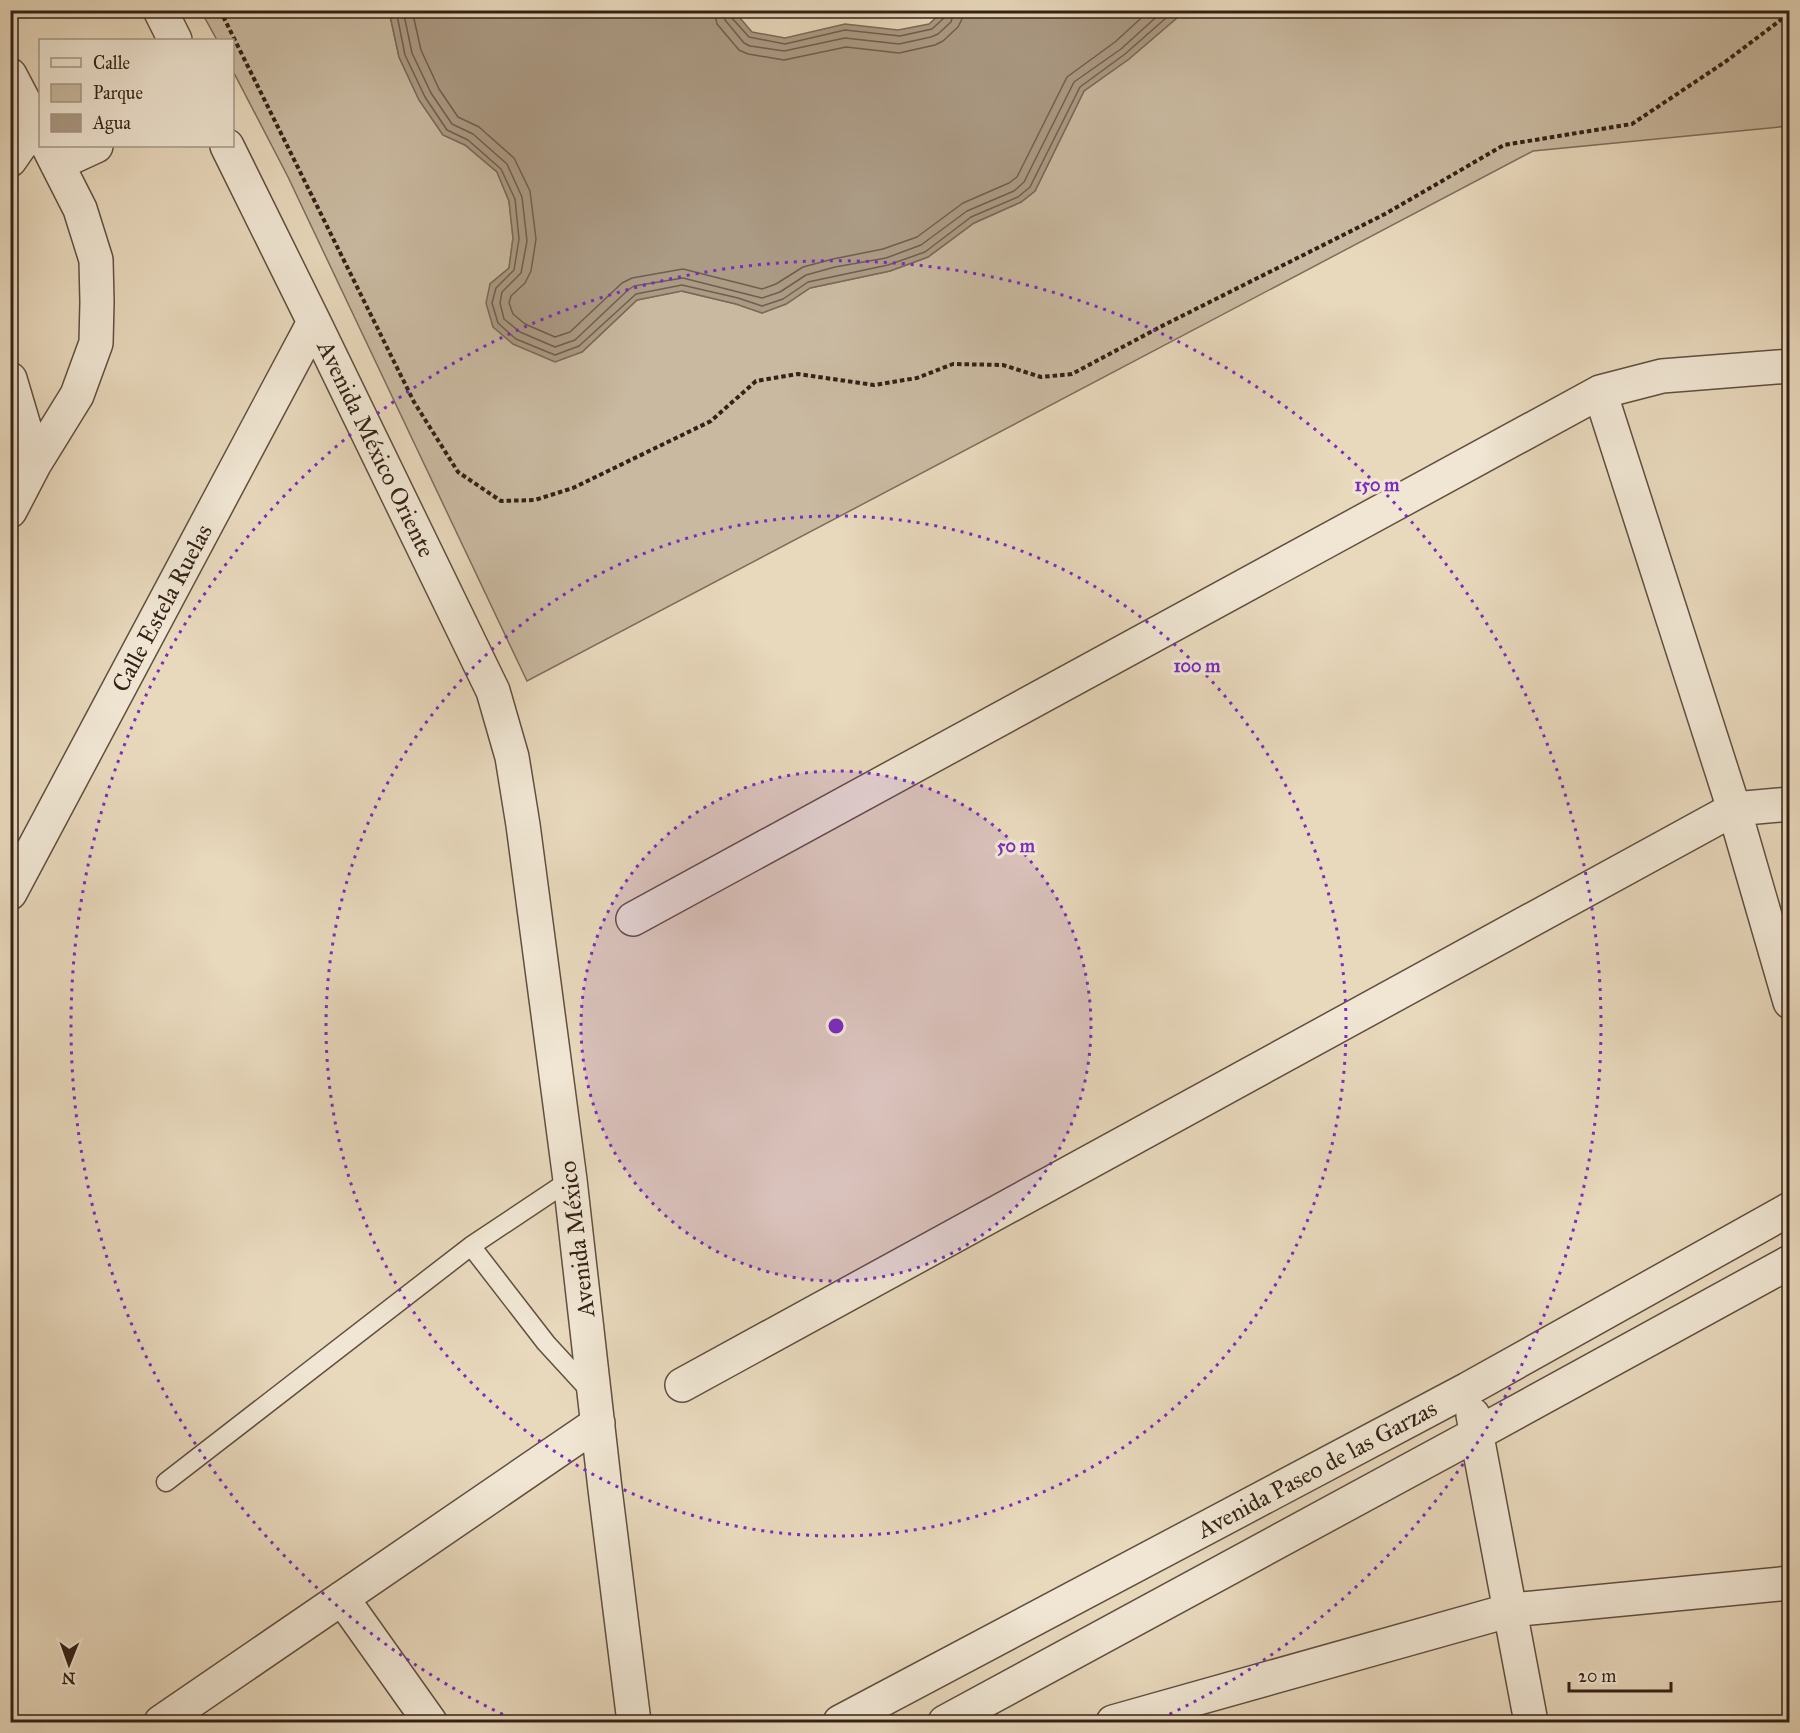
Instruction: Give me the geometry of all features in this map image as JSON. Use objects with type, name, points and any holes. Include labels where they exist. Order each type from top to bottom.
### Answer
[{"type":"street","points":[[160,10],[174,39]]},
{"type":"street","points":[[10,75],[39,127]]},
{"type":"street","points":[[10,160],[19,147],[39,140]]},
{"type":"street","points":[[10,511],[34,463],[77,395],[96,343],[96,260],[80,209],[49,147]]},
{"type":"street","name":"Avenida México Oriente","points":[[226,147],[493,691],[512,756]]},
{"type":"street","name":"Calle Estela Ruelas","points":[[10,893],[314,322]]},
{"type":"street","points":[[633,919],[1600,392],[1662,376],[1790,366]]},
{"type":"street","points":[[10,379],[34,463]]},
{"type":"street","points":[[1600,392],[1734,809],[1790,1002]]},
{"type":"street","name":"Avenida México","points":[[512,756],[525,837],[570,1180],[634,1722]]},
{"type":"street","points":[[682,1384],[1734,809],[1790,804]]},
{"type":"street","name":"Avenida Paseo de las Garzas","points":[[840,1722],[1468,1389],[1790,1209]]},
{"type":"street","name":"Avenida Paseo de las Garzas","points":[[959,1719],[1790,1262]]},
{"type":"street","points":[[1468,1389],[1531,1722]]},
{"type":"street","points":[[161,1722],[342,1598],[597,1410]]},
{"type":"street","points":[[1113,1722],[1511,1610],[1790,1583]]},
{"type":"street","points":[[342,1598],[430,1722]]},
{"type":"lane","points":[[166,1482],[471,1246],[570,1180]]},
{"type":"lane","points":[[471,1246],[597,1410]]},
{"type":"path","points":[[220,10],[414,402],[458,472],[501,501],[536,500],[573,488],[711,421],[756,381],[798,374],[874,385],[917,378],[953,364],[1003,365],[1041,377],[1072,374],[1385,214],[1504,145],[1632,124],[1725,62],[1782,19],[1786,10]]},
{"type":"green space","points":[[201,11],[389,11],[399,57],[419,100],[443,135],[465,145],[497,172],[509,201],[513,238],[509,268],[490,284],[582,352],[637,300],[681,291],[736,304],[762,313],[786,304],[810,288],[890,271],[928,257],[974,223],[1021,202],[1035,191],[1084,91],[1129,59],[1185,11],[1789,11],[1789,126],[1533,151],[527,681],[288,177],[234,73],[234,39],[216,39]]},
{"type":"water","points":[[389,11],[734,11],[752,32],[785,38],[845,24],[898,30],[929,24],[943,11],[1185,11],[1129,59],[1084,91],[1035,191],[1021,202],[974,223],[928,257],[890,271],[810,288],[786,304],[762,313],[682,291],[637,300],[582,352],[555,362],[513,344],[493,327],[486,303],[490,284],[509,268],[513,238],[509,201],[497,172],[465,145],[443,135],[419,100],[399,57]]}]
